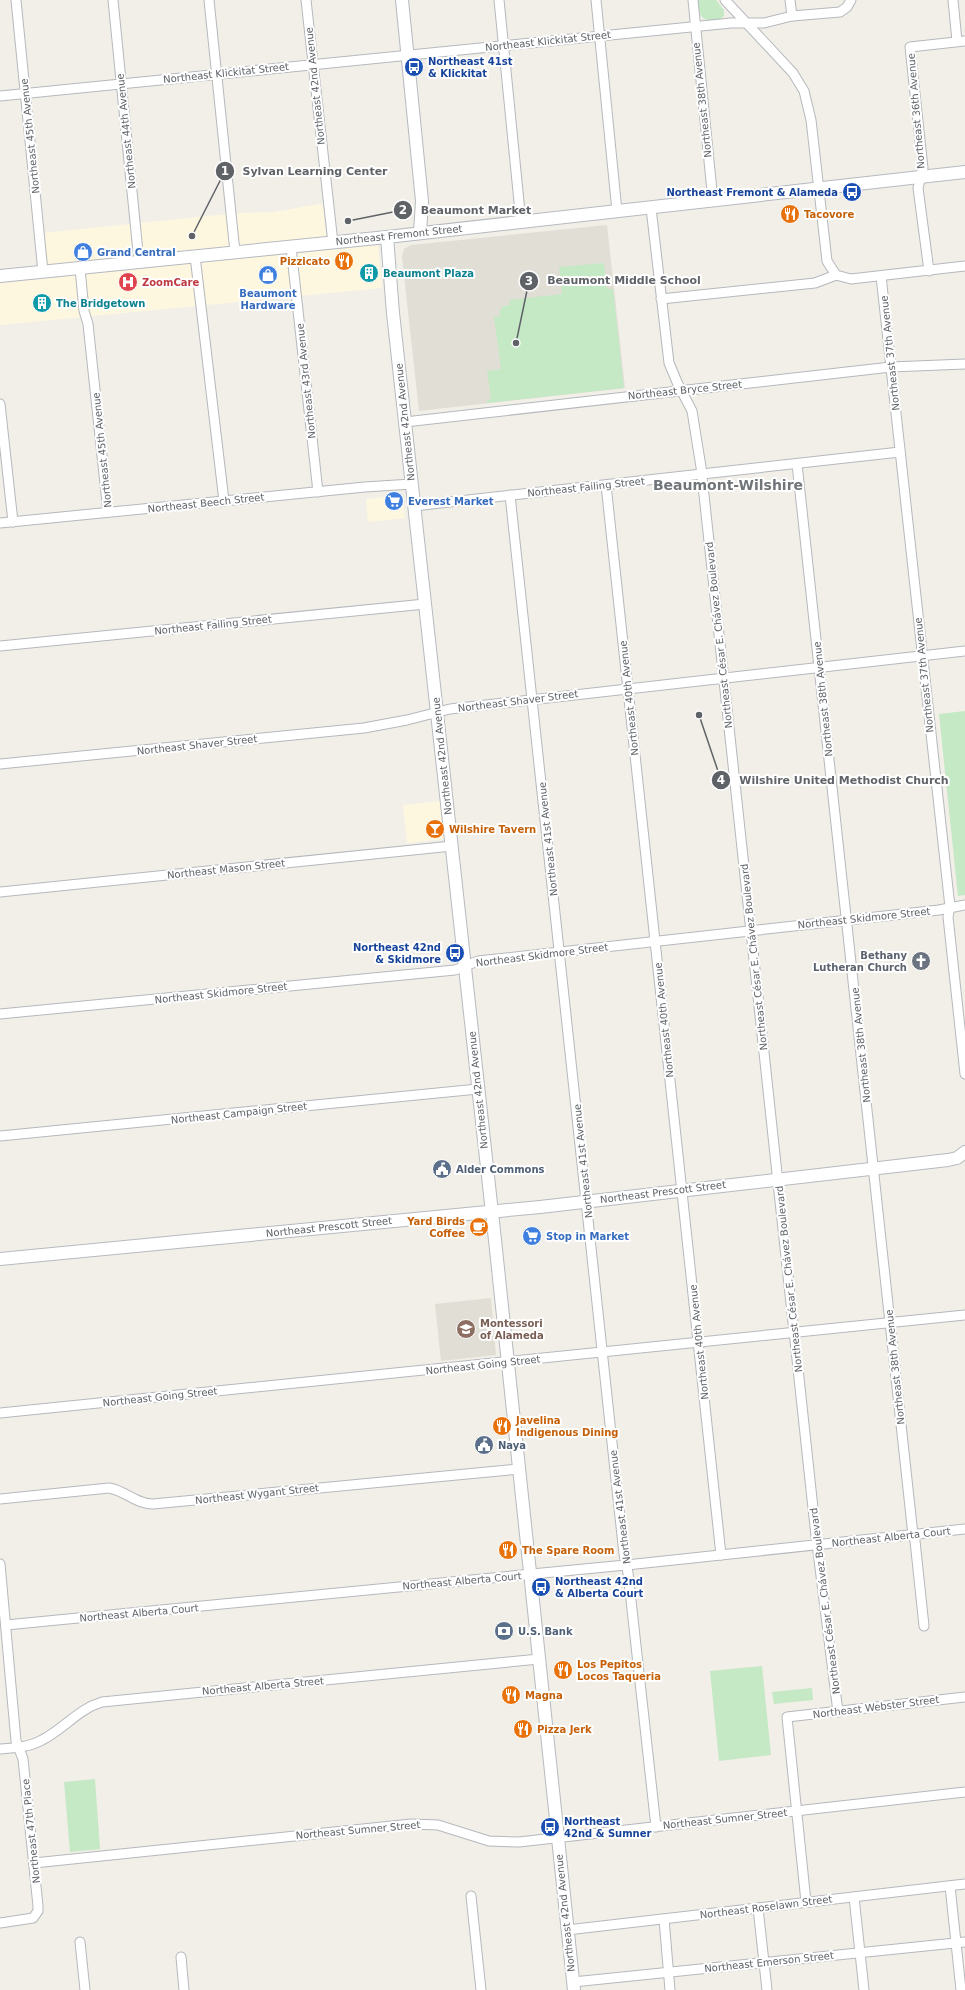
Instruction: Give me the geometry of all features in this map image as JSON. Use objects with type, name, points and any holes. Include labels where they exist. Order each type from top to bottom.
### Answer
[{"type":"street","name":"Northeast 45th Avenue","points":[[16,0],[43,272]]},
{"type":"street","name":"Northeast 44th Avenue","points":[[113,0],[139,262]]},
{"type":"street","points":[[209,0],[235,252]]},
{"type":"street","name":"Northeast 42nd Avenue","points":[[306,0],[333,243]]},
{"type":"street","points":[[402,0],[422,201],[420,233]]},
{"type":"street","points":[[499,0],[521,222]]},
{"type":"street","points":[[596,0],[617,211]]},
{"type":"street","name":"Northeast 38th Avenue","points":[[693,0],[713,201]]},
{"type":"street","points":[[725,0],[793,73],[804,91],[812,120],[827,260],[836,275]]},
{"type":"street","points":[[790,0],[792,16]]},
{"type":"street","name":"Northeast Klickitat Street","points":[[0,96],[599,36],[770,22],[792,16],[840,12],[847,7],[851,0]]},
{"type":"street","points":[[953,0],[961,41]]},
{"type":"street","name":"Northeast 36th Avenue","points":[[928,271],[918,188],[923,168],[910,47],[961,41]]},
{"type":"street","name":"Northeast Fremont Street","points":[[0,276],[333,243],[965,172]]},
{"type":"street","name":"Northeast César E. Chávez Boulevard","points":[[651,208],[669,363],[692,411],[695,422],[702,474],[818,1545],[838,1712]]},
{"type":"street","name":"Northeast 42nd Avenue","points":[[387,237],[405,422],[492,1211],[573,1986]]},
{"type":"street","name":"Northeast 43rd Avenue","points":[[291,247],[318,492]]},
{"type":"street","points":[[195,256],[224,501]]},
{"type":"street","points":[[661,299],[815,283],[836,275],[852,279],[965,266]]},
{"type":"street","name":"Northeast 45th Avenue","points":[[80,268],[84,311],[88,324],[108,512]]},
{"type":"street","name":"Northeast 37th Avenue","points":[[881,276],[950,907],[948,917],[965,1074]]},
{"type":"street","name":"Northeast Bryce Street","points":[[405,422],[891,367],[965,364]]},
{"type":"street","points":[[0,404],[13,522]]},
{"type":"street","name":"Northeast Failing Street","points":[[414,506],[900,452]]},
{"type":"street","name":"Northeast 38th Avenue","points":[[797,464],[924,1626]]},
{"type":"street","name":"Northeast Beech Street","points":[[0,523],[412,484]]},
{"type":"street","name":"Northeast 40th Avenue","points":[[606,485],[721,1555]]},
{"type":"street","name":"Northeast 41st Avenue","points":[[510,496],[656,1827]]},
{"type":"street","name":"Northeast Failing Street","points":[[0,646],[425,604]]},
{"type":"street","name":"Northeast Shaver Street","points":[[0,764],[364,728],[450,709],[965,651]]},
{"type":"street","name":"Northeast Mason Street","points":[[0,892],[452,846]]},
{"type":"street","name":"Northeast Skidmore Street","points":[[0,1014],[449,970],[478,961],[939,910],[965,905]]},
{"type":"street","name":"Northeast Campaign Street","points":[[0,1136],[478,1089]]},
{"type":"street","name":"Northeast Prescott Street","points":[[0,1259],[588,1201],[948,1160],[957,1158],[965,1152]]},
{"type":"street","name":"Northeast Going Street","points":[[0,1413],[965,1316]]},
{"type":"street","name":"Northeast Wygant Street","points":[[0,1499],[109,1488],[123,1492],[140,1502],[153,1504],[519,1469]]},
{"type":"street","name":"Northeast Alberta Court","points":[[6,1625],[721,1555],[965,1529]]},
{"type":"street","name":"Northeast 47th Place","points":[[0,1564],[6,1625],[4,1653],[16,1741],[23,1759],[38,1906],[36,1915],[28,1920],[0,1923]]},
{"type":"street","name":"Northeast Alberta Street","points":[[0,1749],[19,1747],[41,1741],[79,1712],[102,1702],[539,1659]]},
{"type":"street","name":"Northeast Webster Street","points":[[796,1811],[787,1717],[965,1697]]},
{"type":"street","name":"Northeast Sumner Street","points":[[34,1863],[411,1824],[438,1825],[478,1839],[498,1843],[558,1838],[965,1792]]},
{"type":"street","points":[[796,1811],[806,1902]]},
{"type":"street","name":"Northeast Roselawn Street","points":[[567,1930],[965,1884]]},
{"type":"street","points":[[950,1886],[960,1943],[961,1990]]},
{"type":"street","points":[[471,1896],[481,1990]]},
{"type":"street","points":[[854,1897],[864,1990]]},
{"type":"street","points":[[758,1908],[767,1990]]},
{"type":"street","points":[[664,1919],[670,1990]]},
{"type":"street","points":[[80,1942],[85,1990]]},
{"type":"street","name":"Northeast Emerson Street","points":[[573,1986],[668,1972],[960,1943]]},
{"type":"street","points":[[181,1957],[184,1990]]},
{"type":"shaded area","points":[[319,204],[323,205],[326,237],[47,267],[42,233],[237,213],[274,212]]},
{"type":"shaded area","points":[[607,225],[625,388],[419,411],[402,257],[404,249],[411,245]]},
{"type":"shaded area","points":[[378,245],[382,288],[0,325],[0,283]]},
{"type":"shaded area","points":[[403,495],[405,518],[368,522],[366,499]]},
{"type":"shaded area","points":[[440,801],[444,839],[407,843],[403,805]]},
{"type":"shaded area","name":"Montessori of Alameda","points":[[491,1298],[496,1355],[441,1361],[435,1304]]},
{"type":"green space","points":[[697,0],[716,0],[724,10],[724,16],[715,21],[705,19],[699,12]]},
{"type":"green space","points":[[604,263],[607,289],[613,289],[624,388],[487,403],[487,400],[491,399],[487,371],[501,369],[494,317],[500,316],[499,311],[504,306],[510,305],[509,300],[562,294],[559,267]]},
{"type":"green space","points":[[965,711],[965,895],[958,896],[939,714]]},
{"type":"green space","points":[[762,1666],[771,1755],[719,1761],[710,1671]]},
{"type":"green space","points":[[812,1688],[813,1700],[774,1704],[772,1692]]},
{"type":"green space","points":[[95,1779],[100,1849],[70,1852],[64,1782]]},
{"type":"place","name":"Northeast 41st & Klickitat","points":[[414,67]]},
{"type":"place","name":"Northeast Fremont & Alameda","points":[[852,192]]},
{"type":"place","name":"Tacovore","points":[[790,214]]},
{"type":"place","name":"Beaumont Market","points":[[348,221]]},
{"type":"place","name":"Sylvan Learning Center","points":[[192,236]]},
{"type":"place","name":"Grand Central","points":[[83,252]]},
{"type":"place","name":"Pizzicato","points":[[344,261]]},
{"type":"place","name":"Beaumont Plaza","points":[[369,273]]},
{"type":"place","name":"Beaumont Hardware","points":[[268,275]]},
{"type":"place","name":"ZoomCare","points":[[128,282]]},
{"type":"place","name":"The Bridgetown","points":[[42,303]]},
{"type":"place","name":"Beaumont Middle School","points":[[516,343]]},
{"type":"place","name":"Everest Market","points":[[394,501]]},
{"type":"place","name":"Wilshire United Methodist Church","points":[[699,715]]},
{"type":"place","name":"Wilshire Tavern","points":[[435,829]]},
{"type":"place","name":"Northeast 42nd & Skidmore","points":[[455,953]]},
{"type":"place","name":"Bethany Lutheran Church","points":[[921,961]]},
{"type":"place","name":"Alder Commons","points":[[442,1169]]},
{"type":"place","name":"Yard Birds Coffee","points":[[479,1227]]},
{"type":"place","name":"Stop in Market","points":[[532,1236]]},
{"type":"place","name":"Montessori of Alameda","points":[[466,1329]]},
{"type":"place","name":"Javelina Indigenous Dining","points":[[502,1426]]},
{"type":"place","name":"Naya","points":[[484,1445]]},
{"type":"place","name":"The Spare Room","points":[[508,1550]]},
{"type":"place","name":"Northeast 42nd & Alberta Court","points":[[541,1587]]},
{"type":"place","name":"U.S. Bank","points":[[504,1631]]},
{"type":"place","name":"Los Pepitos Locos Taqueria","points":[[563,1670]]},
{"type":"place","name":"Magna","points":[[511,1695]]},
{"type":"place","name":"Pizza Jerk","points":[[523,1729]]},
{"type":"place","name":"Northeast 42nd & Sumner","points":[[550,1827]]},
{"type":"district","name":"Beaumont-Wilshire","points":[[728,485]]}]
